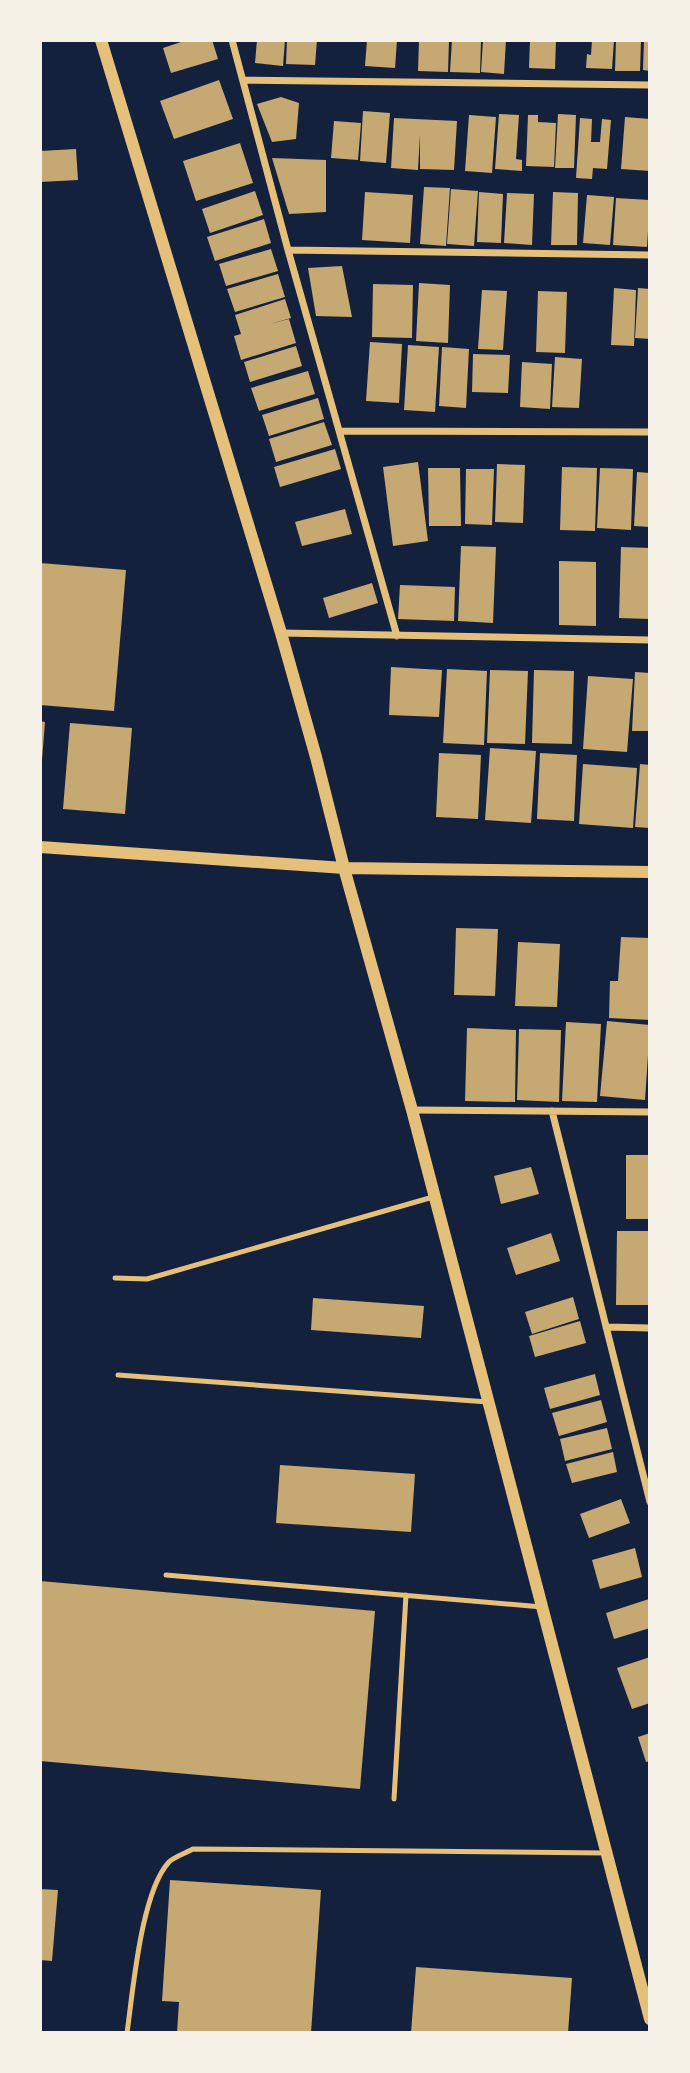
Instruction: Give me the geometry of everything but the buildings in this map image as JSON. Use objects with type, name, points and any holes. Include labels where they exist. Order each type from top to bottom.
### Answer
[{"type":"street","points":[[101,40],[316,757],[650,2019]]},
{"type":"street","points":[[232,40],[397,636]]},
{"type":"street","points":[[243,80],[650,85]]},
{"type":"street","points":[[288,250],[650,255]]},
{"type":"street","points":[[340,431],[650,432]]},
{"type":"street","points":[[281,633],[650,640]]},
{"type":"street","points":[[40,847],[344,869],[650,872]]},
{"type":"street","points":[[411,1110],[650,1112]]},
{"type":"street","points":[[552,1111],[650,1502]]},
{"type":"street","points":[[606,1327],[650,1328]]},
{"type":"lane","points":[[115,1278],[147,1279],[434,1196]]},
{"type":"lane","points":[[118,1375],[488,1402]]},
{"type":"lane","points":[[166,1575],[542,1606]]},
{"type":"lane","points":[[394,1799],[406,1595]]},
{"type":"lane","points":[[127,2033],[137,1962],[154,1888],[169,1862],[193,1849],[607,1853]]}]
